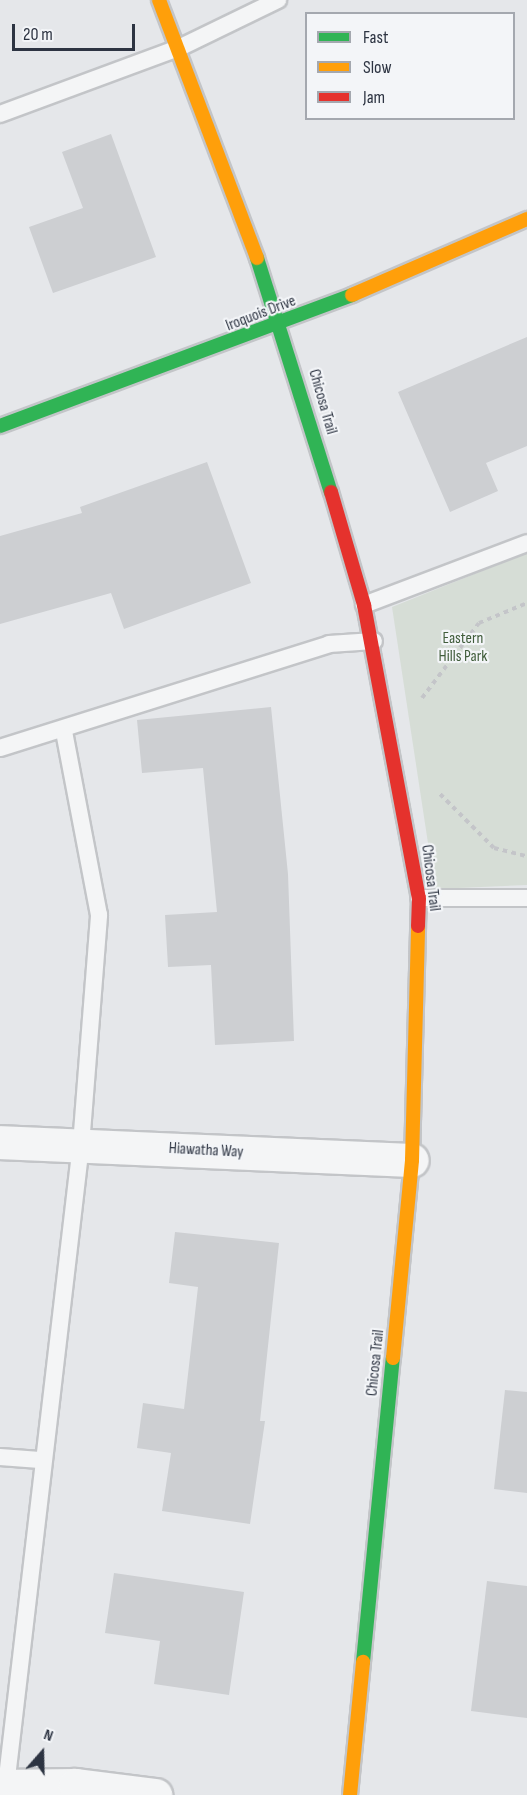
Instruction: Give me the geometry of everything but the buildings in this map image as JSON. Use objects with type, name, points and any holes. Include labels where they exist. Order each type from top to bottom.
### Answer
[{"type":"street","name":"Chicosa Trail","points":[[159,0],[181,47],[282,325],[364,605],[374,641],[419,898],[412,1160],[350,1795]]},
{"type":"street","name":"Iroquois Drive","points":[[0,426],[282,325],[527,219]]},
{"type":"street","name":"Hiawatha Way","points":[[0,1142],[412,1160]]},
{"type":"street","points":[[3,1786],[75,1785],[155,1795]]},
{"type":"lane","points":[[0,114],[181,47],[278,0]]},
{"type":"lane","points":[[364,605],[527,543]]},
{"type":"lane","points":[[0,748],[64,731],[329,644],[374,641]]},
{"type":"lane","points":[[3,1786],[40,1460],[81,1145],[99,915],[64,731]]},
{"type":"lane","points":[[419,898],[527,898]]},
{"type":"lane","points":[[0,1457],[40,1460]]},
{"type":"path","points":[[422,710],[420,700],[479,623],[527,603]]},
{"type":"path","points":[[434,788],[494,848],[527,856]]},
{"type":"green space","name":"Eastern Hills Park","points":[[527,553],[527,885],[435,889],[392,607]]},
{"type":"traffic: fast","points":[[257,258],[331,492]]},
{"type":"traffic: fast","points":[[0,426],[352,295]]},
{"type":"traffic: fast","points":[[363,1662],[393,1358]]},
{"type":"traffic: slow","points":[[159,0],[257,258]]},
{"type":"traffic: slow","points":[[352,295],[527,219]]},
{"type":"traffic: slow","points":[[393,1358],[412,1160],[418,926]]},
{"type":"traffic: slow","points":[[350,1795],[363,1662]]},
{"type":"traffic: jam","points":[[331,492],[364,605],[419,898],[418,926]]}]
